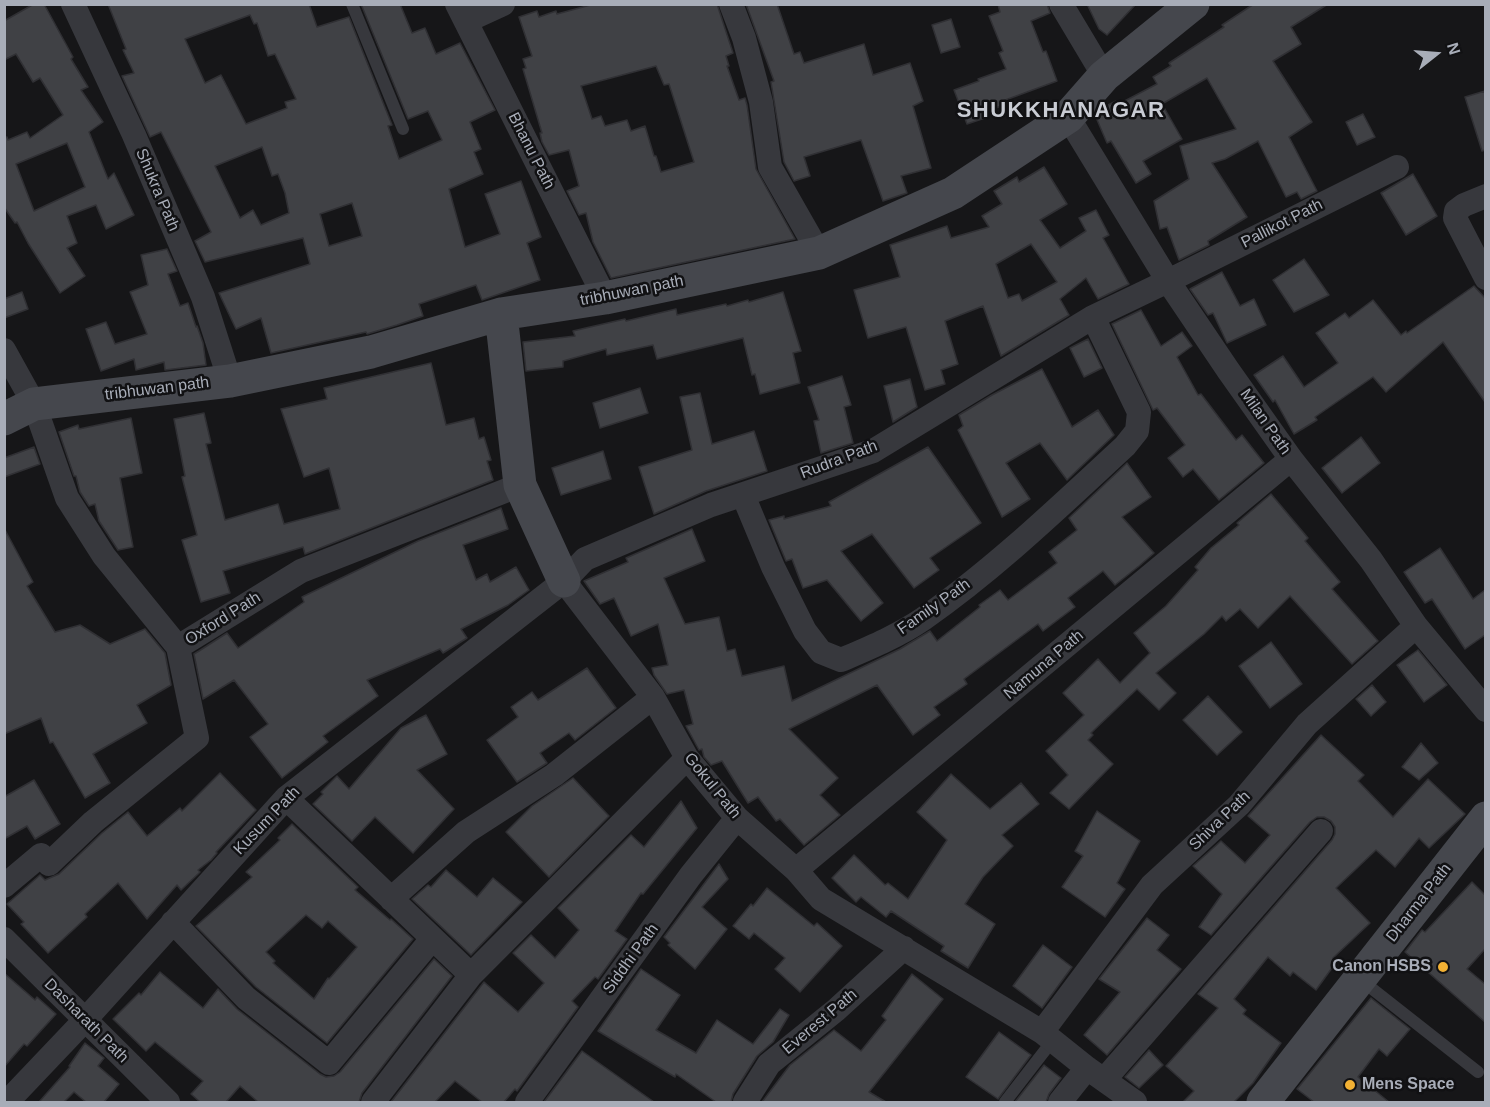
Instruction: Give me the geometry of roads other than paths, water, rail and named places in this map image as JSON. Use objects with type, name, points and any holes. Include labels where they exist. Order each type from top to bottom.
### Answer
[{"type":"street","name":"Shukra Path","points":[[73,4],[134,135],[203,297],[230,381]]},
{"type":"street","points":[[461,13],[503,4]]},
{"type":"street","points":[[731,4],[744,38],[761,102],[770,167],[819,253]]},
{"type":"street","points":[[1061,4],[1104,76]]},
{"type":"street","name":"tribhuwan path","points":[[4,419],[34,404],[230,381],[371,351],[501,314],[605,298],[819,253],[953,193],[1068,117],[1104,76],[1193,4]]},
{"type":"street","name":"Bhanu Path","points":[[461,13],[605,298]]},
{"type":"street","name":"Milan Path","points":[[1068,117],[1168,282],[1291,459],[1371,560],[1416,626],[1485,710]]},
{"type":"street","name":"Pallikot Path","points":[[1168,282],[1397,166]]},
{"type":"street","points":[[1485,196],[1464,205],[1456,211],[1455,218],[1485,278]]},
{"type":"street","name":"Rudra Path","points":[[564,581],[585,559],[711,505],[873,451],[1093,317],[1168,282]]},
{"type":"street","name":"Gokul Path","points":[[501,314],[520,485],[564,581],[653,697],[687,758],[737,818],[796,870],[821,899],[1047,1036],[1135,1102]]},
{"type":"street","name":"Family Path","points":[[743,495],[773,567],[805,631],[821,652],[841,660],[879,644],[922,620],[1033,532],[1125,446],[1137,431],[1139,412],[1093,317]]},
{"type":"street","points":[[4,350],[34,404],[67,498],[104,556],[178,647]]},
{"type":"street","name":"Namuna Path","points":[[796,870],[1291,459]]},
{"type":"street","name":"Oxford Path","points":[[4,886],[41,855],[49,864],[93,822],[197,738],[178,647],[301,571],[520,485]]},
{"type":"street","name":"Kusum Path","points":[[7,1102],[84,1021],[286,798],[564,581]]},
{"type":"street","name":"Shiva Path","points":[[1047,1036],[1152,885],[1239,805],[1307,724],[1416,626]]},
{"type":"street","points":[[391,899],[466,832],[554,775],[653,697]]},
{"type":"street","points":[[372,1102],[471,975],[687,758]]},
{"type":"street","points":[[286,798],[471,975]]},
{"type":"street","name":"Siddhi Path","points":[[526,1102],[691,875],[737,818]]},
{"type":"street","name":"Dharma Path","points":[[1263,1102],[1485,818]]},
{"type":"street","points":[[1060,1102],[1095,1074],[1321,831]]},
{"type":"street","points":[[173,922],[246,998],[329,1063],[432,939]]},
{"type":"street","name":"Dasharath Path","points":[[4,939],[168,1102]]},
{"type":"street","name":"Everest Path","points":[[745,1102],[769,1064],[836,1010],[904,948]]},
{"type":"lane","points":[[352,4],[403,129]]},
{"type":"lane","points":[[1360,979],[1478,1072]]},
{"type":"lane","points":[[1005,1102],[1047,1036]]},
{"type":"place","name":"Canon HSBS","points":[[1443,967]]},
{"type":"place","name":"Mens Space","points":[[1350,1085]]},
{"type":"district","name":"SHUKKHANAGAR","points":[[1061,111]]}]
